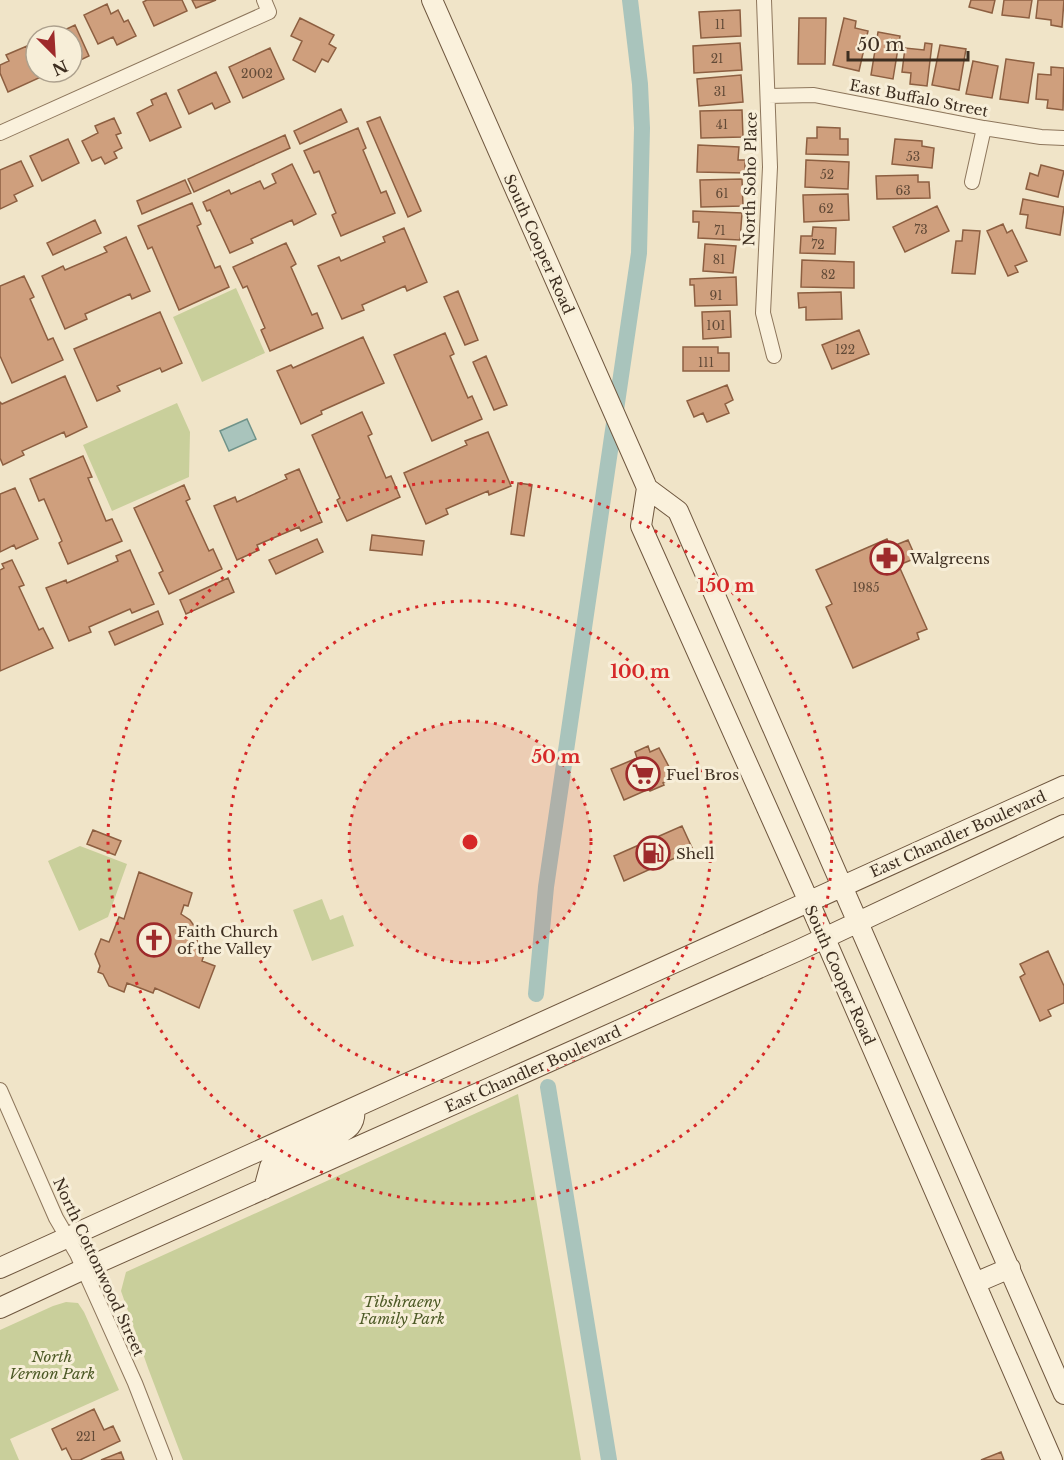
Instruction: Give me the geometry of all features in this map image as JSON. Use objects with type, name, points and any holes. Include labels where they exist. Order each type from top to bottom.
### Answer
[{"type":"main road","name":"South Cooper Road","points":[[432,0],[647,488],[678,511],[1064,1394]]},
{"type":"main road","name":"South Cooper Road","points":[[647,488],[641,526],[1052,1460]]},
{"type":"main road","name":"East Chandler Boulevard","points":[[0,1268],[1064,786]]},
{"type":"main road","name":"East Chandler Boulevard","points":[[0,1308],[824,938],[1064,825]]},
{"type":"main road","points":[[264,1189],[270,1167],[350,1126],[355,1116],[354,1108]]},
{"type":"main road","points":[[975,1283],[1010,1268]]},
{"type":"street","name":"North Soho Place","points":[[764,0],[770,167],[763,313],[774,356]]},
{"type":"street","points":[[0,134],[267,6]]},
{"type":"street","name":"East Buffalo Street","points":[[768,96],[814,95],[984,128],[1041,137],[1064,138]]},
{"type":"street","points":[[972,182],[984,128]]},
{"type":"street","name":"North Cottonwood Street","points":[[0,1090],[56,1218],[69,1237],[135,1383],[165,1460]]},
{"type":"green space","points":[[236,288],[265,353],[202,382],[173,317]]},
{"type":"green space","points":[[177,403],[190,432],[189,477],[112,511],[83,445]]},
{"type":"green space","points":[[80,846],[127,864],[108,917],[79,931],[48,861]]},
{"type":"green space","points":[[322,899],[330,920],[343,915],[354,946],[312,961],[293,910]]},
{"type":"green space","name":"Tibshraeny Family Park","points":[[518,1094],[581,1460],[183,1460],[121,1291],[126,1272]]},
{"type":"green space","name":"North Vernon Park","points":[[66,1302],[78,1303],[84,1312],[119,1390],[10,1439],[19,1460],[0,1460],[0,1330]]},
{"type":"water","points":[[247,419],[256,439],[229,451],[220,431]]},
{"type":"building","points":[[182,0],[187,11],[154,26],[143,2]]},
{"type":"building","points":[[192,0],[216,0],[196,8]]},
{"type":"building","points":[[971,0],[995,0],[992,13],[969,7]]},
{"type":"building","points":[[1004,0],[1032,0],[1029,18],[1002,15]]},
{"type":"building","points":[[1038,0],[1064,0],[1062,27],[1051,25],[1051,20],[1036,18]]},
{"type":"building","points":[[107,4],[111,14],[118,10],[124,22],[128,20],[136,36],[117,45],[113,37],[98,44],[84,15]]},
{"type":"building","points":[[740,10],[741,36],[701,38],[699,12]]},
{"type":"building","points":[[300,18],[334,35],[329,44],[336,48],[328,62],[322,59],[315,72],[293,60],[302,41],[291,36]]},
{"type":"building","points":[[799,18],[826,18],[825,64],[798,64]]},
{"type":"building","points":[[844,18],[856,21],[855,28],[868,31],[859,71],[833,65]]},
{"type":"building","points":[[878,32],[900,36],[893,79],[871,75]]},
{"type":"building","points":[[740,43],[742,70],[694,73],[693,46]]},
{"type":"building","points":[[925,43],[932,44],[927,86],[910,84],[911,73],[902,72],[905,48],[924,50]]},
{"type":"building","points":[[84,45],[89,56],[84,58]]},
{"type":"building","points":[[940,45],[966,49],[959,90],[932,85]]},
{"type":"building","points":[[24,47],[26,84],[8,92],[0,73],[0,65],[9,61],[6,55]]},
{"type":"building","points":[[270,48],[284,79],[243,98],[229,67]]},
{"type":"building","points":[[1006,59],[1034,63],[1028,103],[1000,99]]},
{"type":"building","points":[[973,61],[998,66],[992,98],[966,94]]},
{"type":"building","points":[[1051,67],[1064,68],[1063,110],[1047,108],[1048,100],[1036,99],[1038,74],[1051,75]]},
{"type":"building","points":[[216,72],[230,102],[215,109],[212,103],[189,114],[178,90]]},
{"type":"building","points":[[741,75],[743,102],[699,106],[697,79]]},
{"type":"building","points":[[166,93],[181,127],[150,141],[137,113],[153,105],[151,100]]},
{"type":"building","points":[[341,109],[347,122],[300,144],[294,131]]},
{"type":"building","points":[[742,110],[743,137],[701,138],[700,111]]},
{"type":"building","points":[[380,117],[421,211],[408,217],[367,122]]},
{"type":"building","points":[[114,118],[121,133],[116,135],[122,148],[114,152],[117,158],[105,164],[101,157],[92,161],[82,141],[98,133],[95,126]]},
{"type":"building","points":[[817,127],[840,128],[840,139],[848,139],[848,155],[806,154],[807,138],[817,138]]},
{"type":"building","points":[[358,128],[366,148],[363,150],[381,193],[386,191],[395,213],[341,236],[332,215],[336,213],[319,171],[314,173],[304,151]]},
{"type":"building","points":[[285,135],[290,148],[194,192],[188,179]]},
{"type":"building","points":[[68,139],[79,163],[42,181],[30,156]]},
{"type":"building","points":[[895,139],[922,141],[922,146],[934,148],[932,168],[892,164]]},
{"type":"building","points":[[698,145],[739,147],[738,160],[745,160],[745,173],[697,172]]},
{"type":"building","points":[[806,160],[849,162],[848,189],[805,187]]},
{"type":"building","points":[[21,161],[33,186],[14,195],[17,201],[0,209],[0,170]]},
{"type":"building","points":[[292,164],[316,214],[294,225],[292,220],[251,239],[253,243],[230,253],[210,210],[207,211],[203,202],[229,190],[231,194],[260,181],[264,189],[276,183],[272,174]]},
{"type":"building","points":[[1041,165],[1064,171],[1058,197],[1026,189],[1030,173],[1038,176]]},
{"type":"building","points":[[918,175],[918,182],[929,182],[930,198],[877,199],[876,176]]},
{"type":"building","points":[[742,179],[743,206],[701,207],[700,180]]},
{"type":"building","points":[[185,180],[191,193],[142,214],[137,201]]},
{"type":"building","points":[[848,194],[849,220],[804,222],[803,195]]},
{"type":"building","points":[[1023,199],[1064,207],[1060,235],[1026,228],[1028,215],[1020,214]]},
{"type":"building","points":[[192,203],[201,224],[197,226],[215,268],[220,266],[229,287],[179,310],[152,247],[148,249],[138,226]]},
{"type":"building","points":[[937,206],[949,231],[905,252],[893,227]]},
{"type":"building","points":[[693,211],[742,213],[740,240],[698,238],[699,222],[693,222]]},
{"type":"building","points":[[95,220],[101,233],[53,255],[47,243]]},
{"type":"building","points":[[1003,224],[1007,233],[1012,230],[1027,261],[1015,266],[1018,272],[1008,276],[987,231]]},
{"type":"building","points":[[813,227],[836,228],[835,254],[800,253],[801,236],[812,236]]},
{"type":"building","points":[[404,228],[427,282],[407,291],[405,286],[362,305],[364,310],[342,319],[318,266],[339,257],[341,261],[385,242],[383,237]]},
{"type":"building","points":[[963,230],[980,231],[975,274],[952,273],[956,241],[962,241]]},
{"type":"building","points":[[126,237],[150,291],[132,299],[130,294],[85,314],[87,319],[65,329],[42,276],[63,266],[65,270],[107,252],[104,247]]},
{"type":"building","points":[[286,243],[296,264],[291,267],[312,315],[317,313],[323,328],[270,351],[261,330],[265,328],[247,286],[243,288],[233,267]]},
{"type":"building","points":[[705,244],[736,246],[733,273],[703,271]]},
{"type":"building","points":[[802,260],[854,262],[854,288],[801,287]]},
{"type":"building","points":[[24,276],[34,297],[30,299],[48,340],[53,338],[63,360],[12,383],[0,356],[0,286]]},
{"type":"building","points":[[736,277],[737,305],[695,306],[694,285],[690,285],[690,279]]},
{"type":"building","points":[[458,291],[478,340],[465,345],[444,297]]},
{"type":"building","points":[[841,292],[842,319],[806,320],[806,307],[799,308],[798,293]]},
{"type":"building","points":[[730,311],[731,337],[703,339],[702,312]]},
{"type":"building","points":[[160,312],[182,363],[162,372],[160,368],[117,386],[120,391],[97,401],[74,349]]},
{"type":"building","points":[[859,330],[869,354],[832,369],[822,345]]},
{"type":"building","points":[[445,333],[454,354],[450,356],[468,398],[472,396],[482,419],[432,441],[394,355]]},
{"type":"building","points":[[363,337],[384,383],[321,411],[322,414],[301,424],[277,371],[291,365],[293,368]]},
{"type":"building","points":[[683,347],[718,347],[718,353],[729,353],[729,371],[683,371]]},
{"type":"building","points":[[486,356],[507,405],[494,410],[473,362]]},
{"type":"building","points":[[65,376],[87,427],[66,437],[64,432],[22,451],[24,455],[3,465],[0,458],[0,402],[2,404]]},
{"type":"building","points":[[727,385],[733,400],[725,404],[729,413],[707,422],[703,413],[694,417],[687,401]]},
{"type":"building","points":[[362,412],[372,434],[368,436],[386,478],[391,476],[400,497],[347,521],[337,500],[340,498],[312,435]]},
{"type":"building","points":[[488,432],[511,486],[489,495],[488,491],[446,509],[448,514],[426,524],[404,473],[467,445],[465,441]]},
{"type":"building","points":[[83,456],[92,477],[88,478],[106,521],[112,519],[122,541],[68,564],[59,543],[62,541],[44,499],[39,501],[30,479]]},
{"type":"building","points":[[299,469],[322,522],[301,531],[299,527],[257,545],[259,550],[237,560],[214,506],[235,497],[237,502],[287,479],[285,475]]},
{"type":"building","points":[[518,483],[532,485],[524,536],[511,534]]},
{"type":"building","points":[[184,485],[190,499],[186,501],[209,551],[213,549],[222,569],[169,594],[159,573],[163,571],[134,508]]},
{"type":"building","points":[[15,488],[38,539],[16,549],[14,545],[0,552],[0,494]]},
{"type":"building","points":[[372,535],[424,541],[422,555],[370,550]]},
{"type":"building","points":[[317,539],[323,552],[276,574],[269,560]]},
{"type":"building","name":"Walgreens","points":[[887,539],[927,629],[917,633],[919,639],[853,668],[826,607],[832,604],[816,570]]},
{"type":"building","points":[[908,540],[916,558],[899,565],[891,547]]},
{"type":"building","points":[[130,550],[154,604],[132,613],[130,609],[89,627],[91,632],[69,641],[46,588],[66,580],[67,583],[118,561],[116,556]]},
{"type":"building","points":[[12,560],[24,585],[19,587],[39,630],[43,628],[53,648],[0,671],[0,570],[4,568],[2,564]]},
{"type":"building","points":[[228,578],[234,592],[186,614],[180,600]]},
{"type":"building","points":[[158,611],[163,624],[115,645],[109,632]]},
{"type":"building","name":"Fuel Bros","points":[[648,746],[650,752],[659,748],[675,778],[663,783],[664,785],[624,800],[611,769],[637,758],[635,752]]},
{"type":"building","name":"Shell","points":[[682,826],[693,850],[624,881],[614,856]]},
{"type":"building","points":[[93,830],[121,841],[115,855],[87,844]]},
{"type":"building","name":"Faith Church of the Valley","points":[[139,872],[192,893],[188,906],[184,905],[181,914],[195,927],[198,934],[196,949],[205,952],[202,961],[215,966],[199,1008],[155,988],[153,993],[127,983],[124,992],[109,986],[103,974],[98,972],[100,966],[95,954],[101,939],[109,942],[119,917],[124,919]]},
{"type":"building","points":[[1048,951],[1064,986],[1064,1003],[1048,1010],[1051,1016],[1040,1021],[1020,977],[1025,974],[1020,964]]},
{"type":"building","points":[[94,1409],[104,1430],[113,1426],[120,1441],[80,1460],[72,1460],[66,1448],[62,1450],[52,1429]]},
{"type":"building","points":[[121,1452],[124,1460],[101,1460]]},
{"type":"building","points":[[1001,1452],[1004,1460],[981,1460]]},
{"type":"waterway","points":[[536,994],[546,887],[639,253],[642,128],[640,84],[630,0]]},
{"type":"waterway","points":[[548,1087],[609,1460]]},
{"type":"place","name":"Walgreens","points":[[887,558]]},
{"type":"place","name":"Fuel Bros","points":[[643,774]]},
{"type":"place","name":"Shell","points":[[653,853]]},
{"type":"place","name":"Faith Church of the Valley","points":[[154,940]]}]
